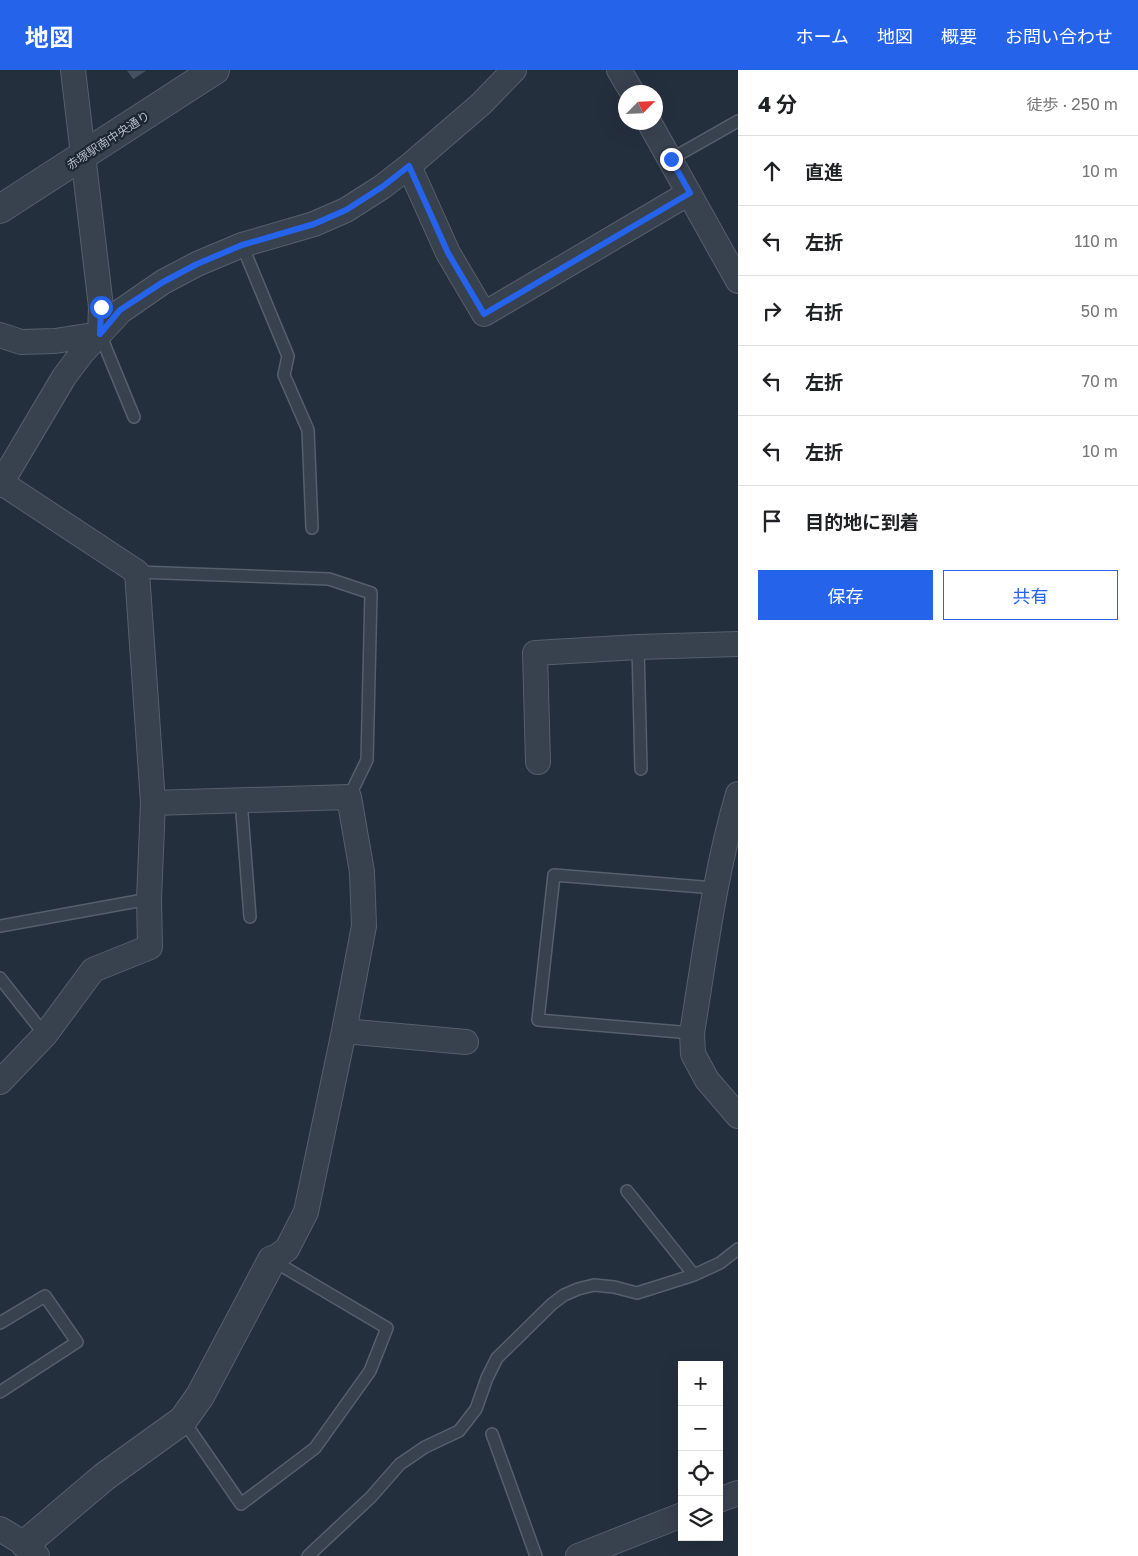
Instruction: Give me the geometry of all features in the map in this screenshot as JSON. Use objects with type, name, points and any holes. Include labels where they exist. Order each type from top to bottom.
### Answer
[{"type":"street","points":[[73,70],[101,307],[100,334]]},
{"type":"street","name":"赤塚駅南中央通り","points":[[0,210],[215,70]]},
{"type":"street","points":[[0,1082],[45,1035],[93,970],[150,947],[149,899],[153,803],[137,572],[1,484],[64,378],[82,353],[120,310],[163,282],[197,264],[242,245],[314,224],[346,210],[382,187],[409,166],[482,104],[514,70]]},
{"type":"street","points":[[619,70],[628,85]]},
{"type":"street","points":[[654,130],[736,275]]},
{"type":"street","points":[[409,166],[448,253],[484,314],[690,193]]},
{"type":"street","points":[[0,335],[21,342],[54,341],[100,334]]},
{"type":"street","points":[[538,762],[535,653],[738,644]]},
{"type":"street","points":[[738,794],[732,837],[715,888],[692,1034],[692,1054],[707,1080],[738,1116]]},
{"type":"street","points":[[0,1529],[31,1550],[104,1477],[184,1420],[200,1396],[272,1260],[287,1249],[306,1212],[364,926],[362,872],[349,797],[153,803]]},
{"type":"street","points":[[344,1031],[466,1042]]},
{"type":"street","points":[[723,1499],[738,1493]]},
{"type":"street","points":[[578,1556],[678,1517]]},
{"type":"lane","points":[[671,159],[738,121]]},
{"type":"lane","points":[[242,245],[288,356],[284,375],[308,430],[312,528]]},
{"type":"lane","points":[[100,334],[134,417]]},
{"type":"lane","points":[[137,572],[329,579],[371,594],[367,760],[349,797]]},
{"type":"lane","points":[[638,647],[641,769]]},
{"type":"lane","points":[[241,800],[250,916]]},
{"type":"lane","points":[[692,1034],[538,1020],[554,875],[715,888]]},
{"type":"lane","points":[[0,926],[149,899]]},
{"type":"lane","points":[[0,978],[45,1035]]},
{"type":"lane","points":[[628,1191],[694,1275]]},
{"type":"lane","points":[[308,1556],[371,1497],[400,1464],[425,1447],[459,1431],[476,1409],[487,1378],[497,1358],[552,1304],[564,1295],[578,1288],[594,1285],[614,1287],[636,1293],[694,1275],[720,1263],[738,1249]]},
{"type":"lane","points":[[184,1420],[241,1504],[315,1448],[370,1371],[387,1328],[272,1260]]},
{"type":"lane","points":[[0,1323],[45,1296],[77,1342],[0,1392]]},
{"type":"lane","points":[[492,1434],[536,1556]]},
{"type":"building","points":[[126,70],[148,70],[133,80]]},
{"type":"route","points":[[101,307],[100,334],[120,310],[163,282],[197,264],[242,245],[314,224],[346,210],[382,187],[409,166],[448,253],[484,314],[690,193],[671,159]]}]
